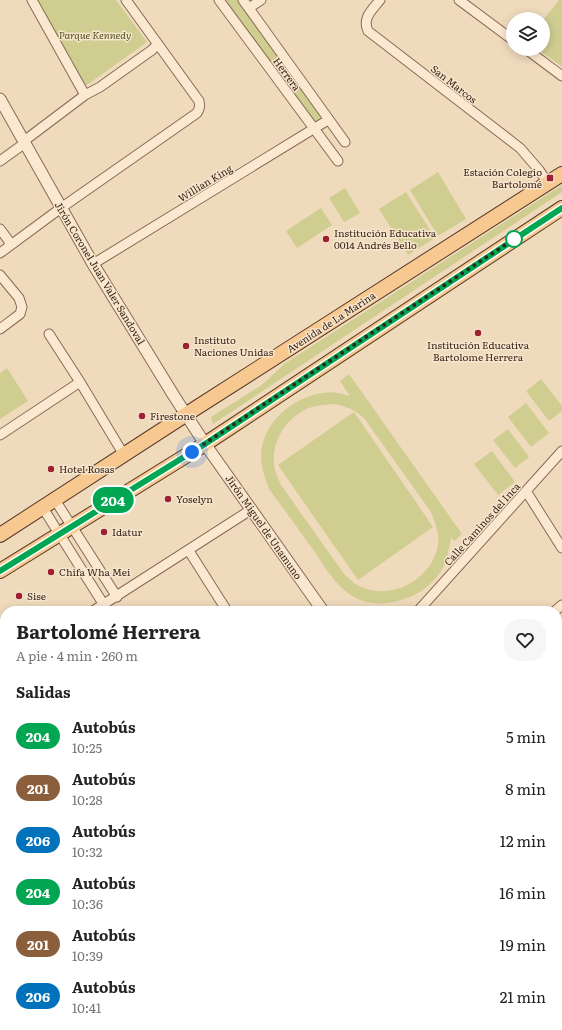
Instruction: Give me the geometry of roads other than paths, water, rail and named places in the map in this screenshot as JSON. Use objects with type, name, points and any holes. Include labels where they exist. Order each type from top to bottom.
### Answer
[{"type":"main road","name":"Avenida de La Marina","points":[[0,536],[186,414],[562,174]]},
{"type":"main road","points":[[0,571],[205,444],[562,208]]},
{"type":"street","points":[[32,0],[86,95]]},
{"type":"street","points":[[0,253],[61,208],[197,113],[199,110],[199,101],[126,0]]},
{"type":"street","name":"Herrera","points":[[219,0],[338,161]]},
{"type":"street","name":"Herrera","points":[[243,0],[345,142]]},
{"type":"street","points":[[249,8],[262,0]]},
{"type":"street","name":"San Marcos","points":[[380,0],[366,18],[365,25],[368,31],[520,148],[548,183]]},
{"type":"street","points":[[459,0],[506,35]]},
{"type":"street","points":[[0,161],[86,95],[113,78],[158,44]]},
{"type":"street","points":[[535,56],[562,76]]},
{"type":"street","name":"Jirón Coronel Juan Valer Sandoval","points":[[0,99],[93,264],[205,444]]},
{"type":"street","name":"Willian King","points":[[93,264],[328,120]]},
{"type":"street","points":[[0,230],[11,244]]},
{"type":"street","points":[[0,275],[19,298],[22,307],[20,314],[0,329]]},
{"type":"street","points":[[49,334],[124,455]]},
{"type":"street","points":[[0,435],[80,382]]},
{"type":"street","name":"Jirón Miguel de Unamuno","points":[[205,444],[319,606]]},
{"type":"street","name":"Calle Caminos del Inca","points":[[423,606],[562,451]]},
{"type":"street","points":[[526,492],[560,542]]},
{"type":"street","points":[[55,500],[66,530],[104,605],[252,509]]},
{"type":"street","points":[[43,508],[66,530],[117,597]]},
{"type":"street","points":[[189,551],[224,606]]},
{"type":"place","name":"Estación Colegio Bartolomé","points":[[550,178]]},
{"type":"place","name":"Institución Educativa 0014 Andrés Bello","points":[[326,239]]},
{"type":"place","name":"Institución Educativa Bartolome Herrera","points":[[478,333]]},
{"type":"place","name":"Instituto Naciones Unidas","points":[[186,346]]},
{"type":"place","name":"Firestone","points":[[142,416]]},
{"type":"place","name":"Hotel Rosas","points":[[51,469]]},
{"type":"place","name":"Yoselyn","points":[[168,499]]},
{"type":"place","name":"Idatur","points":[[104,532]]},
{"type":"place","name":"Chifa Wha Mei","points":[[51,572]]},
{"type":"place","name":"Sise","points":[[19,596]]},
{"type":"park label","name":"Parque Kennedy","points":[[95,35]]}]
